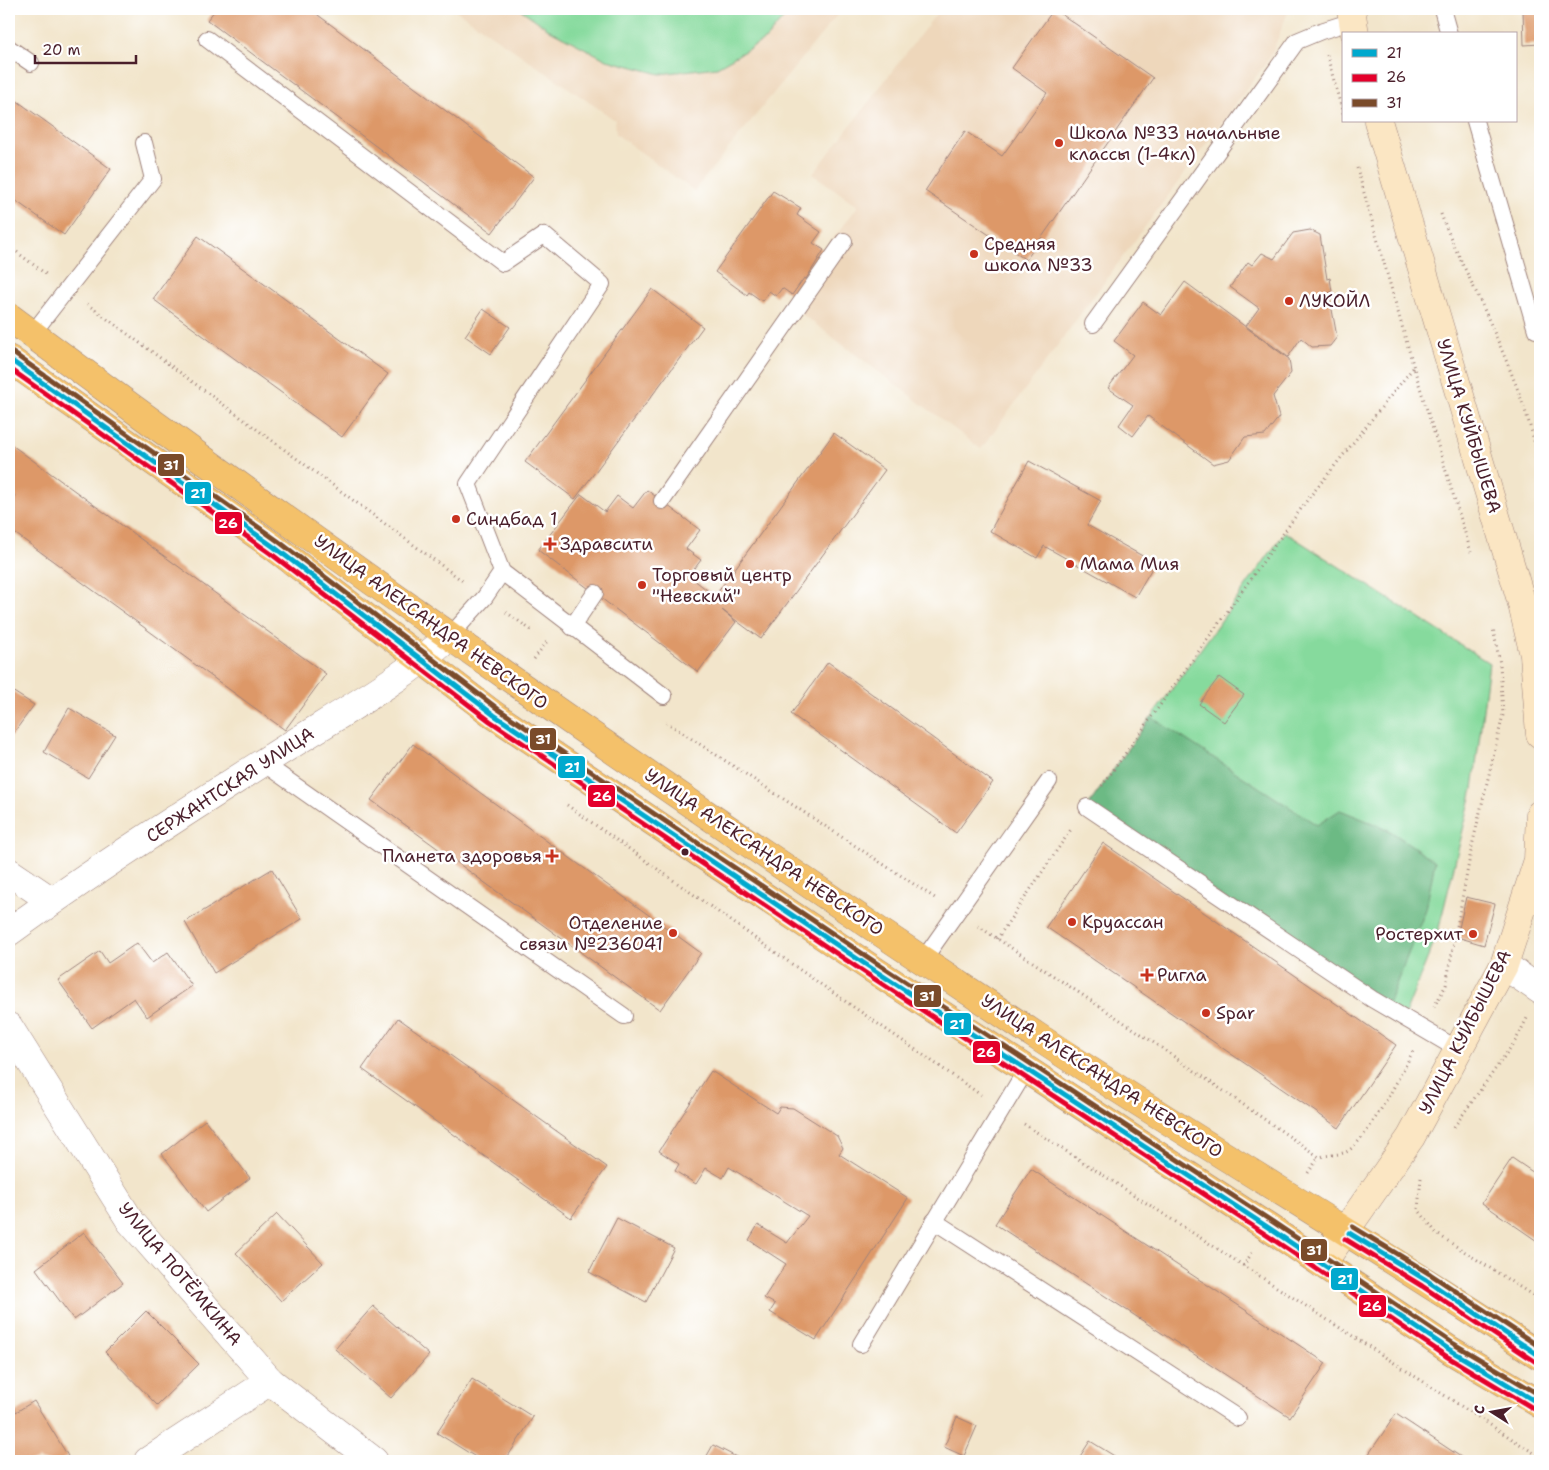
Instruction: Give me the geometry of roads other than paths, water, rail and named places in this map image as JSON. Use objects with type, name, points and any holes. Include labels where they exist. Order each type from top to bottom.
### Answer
[{"type":"main road","name":"УЛИЦА КУЙБЫШЕВА","points":[[1378,122],[1430,302],[1490,492],[1537,655],[1540,734]]},
{"type":"main road","name":"УЛИЦА АЛЕКСАНДРА НЕВСКОГО","points":[[9,317],[524,690],[1041,1039],[1426,1280],[1540,1356]]},
{"type":"main road","name":"УЛИЦА АЛЕКСАНДРА НЕВСКОГО","points":[[9,359],[274,547],[494,715],[1450,1350],[1540,1404]]},
{"type":"main road","name":"УЛИЦА КУЙБЫШЕВА","points":[[1322,1264],[1411,1137],[1504,965],[1538,860],[1540,814]]},
{"type":"street","name":"СЕРЖАНТСКАЯ УЛИЦА","points":[[9,932],[52,901],[424,660],[450,636]]},
{"type":"street","points":[[9,872],[52,901]]},
{"type":"street","points":[[1504,965],[1540,990]]},
{"type":"street","name":"УЛИЦА ПОТЁМКИНА","points":[[9,1027],[131,1222],[270,1381],[374,1461]]},
{"type":"street","points":[[148,1461],[270,1381]]},
{"type":"lane","points":[[1442,9],[1448,32]]},
{"type":"lane","points":[[1093,324],[1297,41],[1353,21]]},
{"type":"lane","points":[[207,39],[502,263],[544,235],[602,284],[468,484],[502,572],[664,696]]},
{"type":"lane","points":[[9,48],[31,63]]},
{"type":"lane","points":[[1475,122],[1536,330]]},
{"type":"lane","points":[[32,334],[153,179],[144,143]]},
{"type":"lane","points":[[662,501],[844,241]]},
{"type":"lane","points":[[450,636],[484,597],[502,572]]},
{"type":"lane","points":[[572,627],[595,594]]},
{"type":"lane","points":[[263,763],[624,1016]]},
{"type":"lane","points":[[923,960],[1049,782]]},
{"type":"lane","points":[[1086,807],[1372,998],[1459,1050]]},
{"type":"lane","points":[[861,1344],[1026,1070]]},
{"type":"lane","points":[[934,1221],[1238,1418]]},
{"type":"place","name":"Школа №33 начальные классы (1-4кл)","points":[[1059,143]]},
{"type":"place","name":"Средняя школа №33","points":[[974,254]]},
{"type":"place","name":"ЛУКОЙЛ","points":[[1289,301]]},
{"type":"place","name":"Синдбад 1","points":[[456,519]]},
{"type":"place","name":"Здравсити","points":[[550,544]]},
{"type":"place","name":"Мама Мия","points":[[1070,564]]},
{"type":"place","name":"Торговый центр \"Невский\"","points":[[642,585]]},
{"type":"place","name":"Планета здоровья","points":[[552,856]]},
{"type":"place","name":"Круассан","points":[[1072,922]]},
{"type":"place","name":"Отделение связи №236041","points":[[673,933]]},
{"type":"place","name":"Ростерхит","points":[[1473,934]]},
{"type":"place","name":"Ригла","points":[[1147,975]]},
{"type":"place","name":"Spar","points":[[1206,1013]]}]
